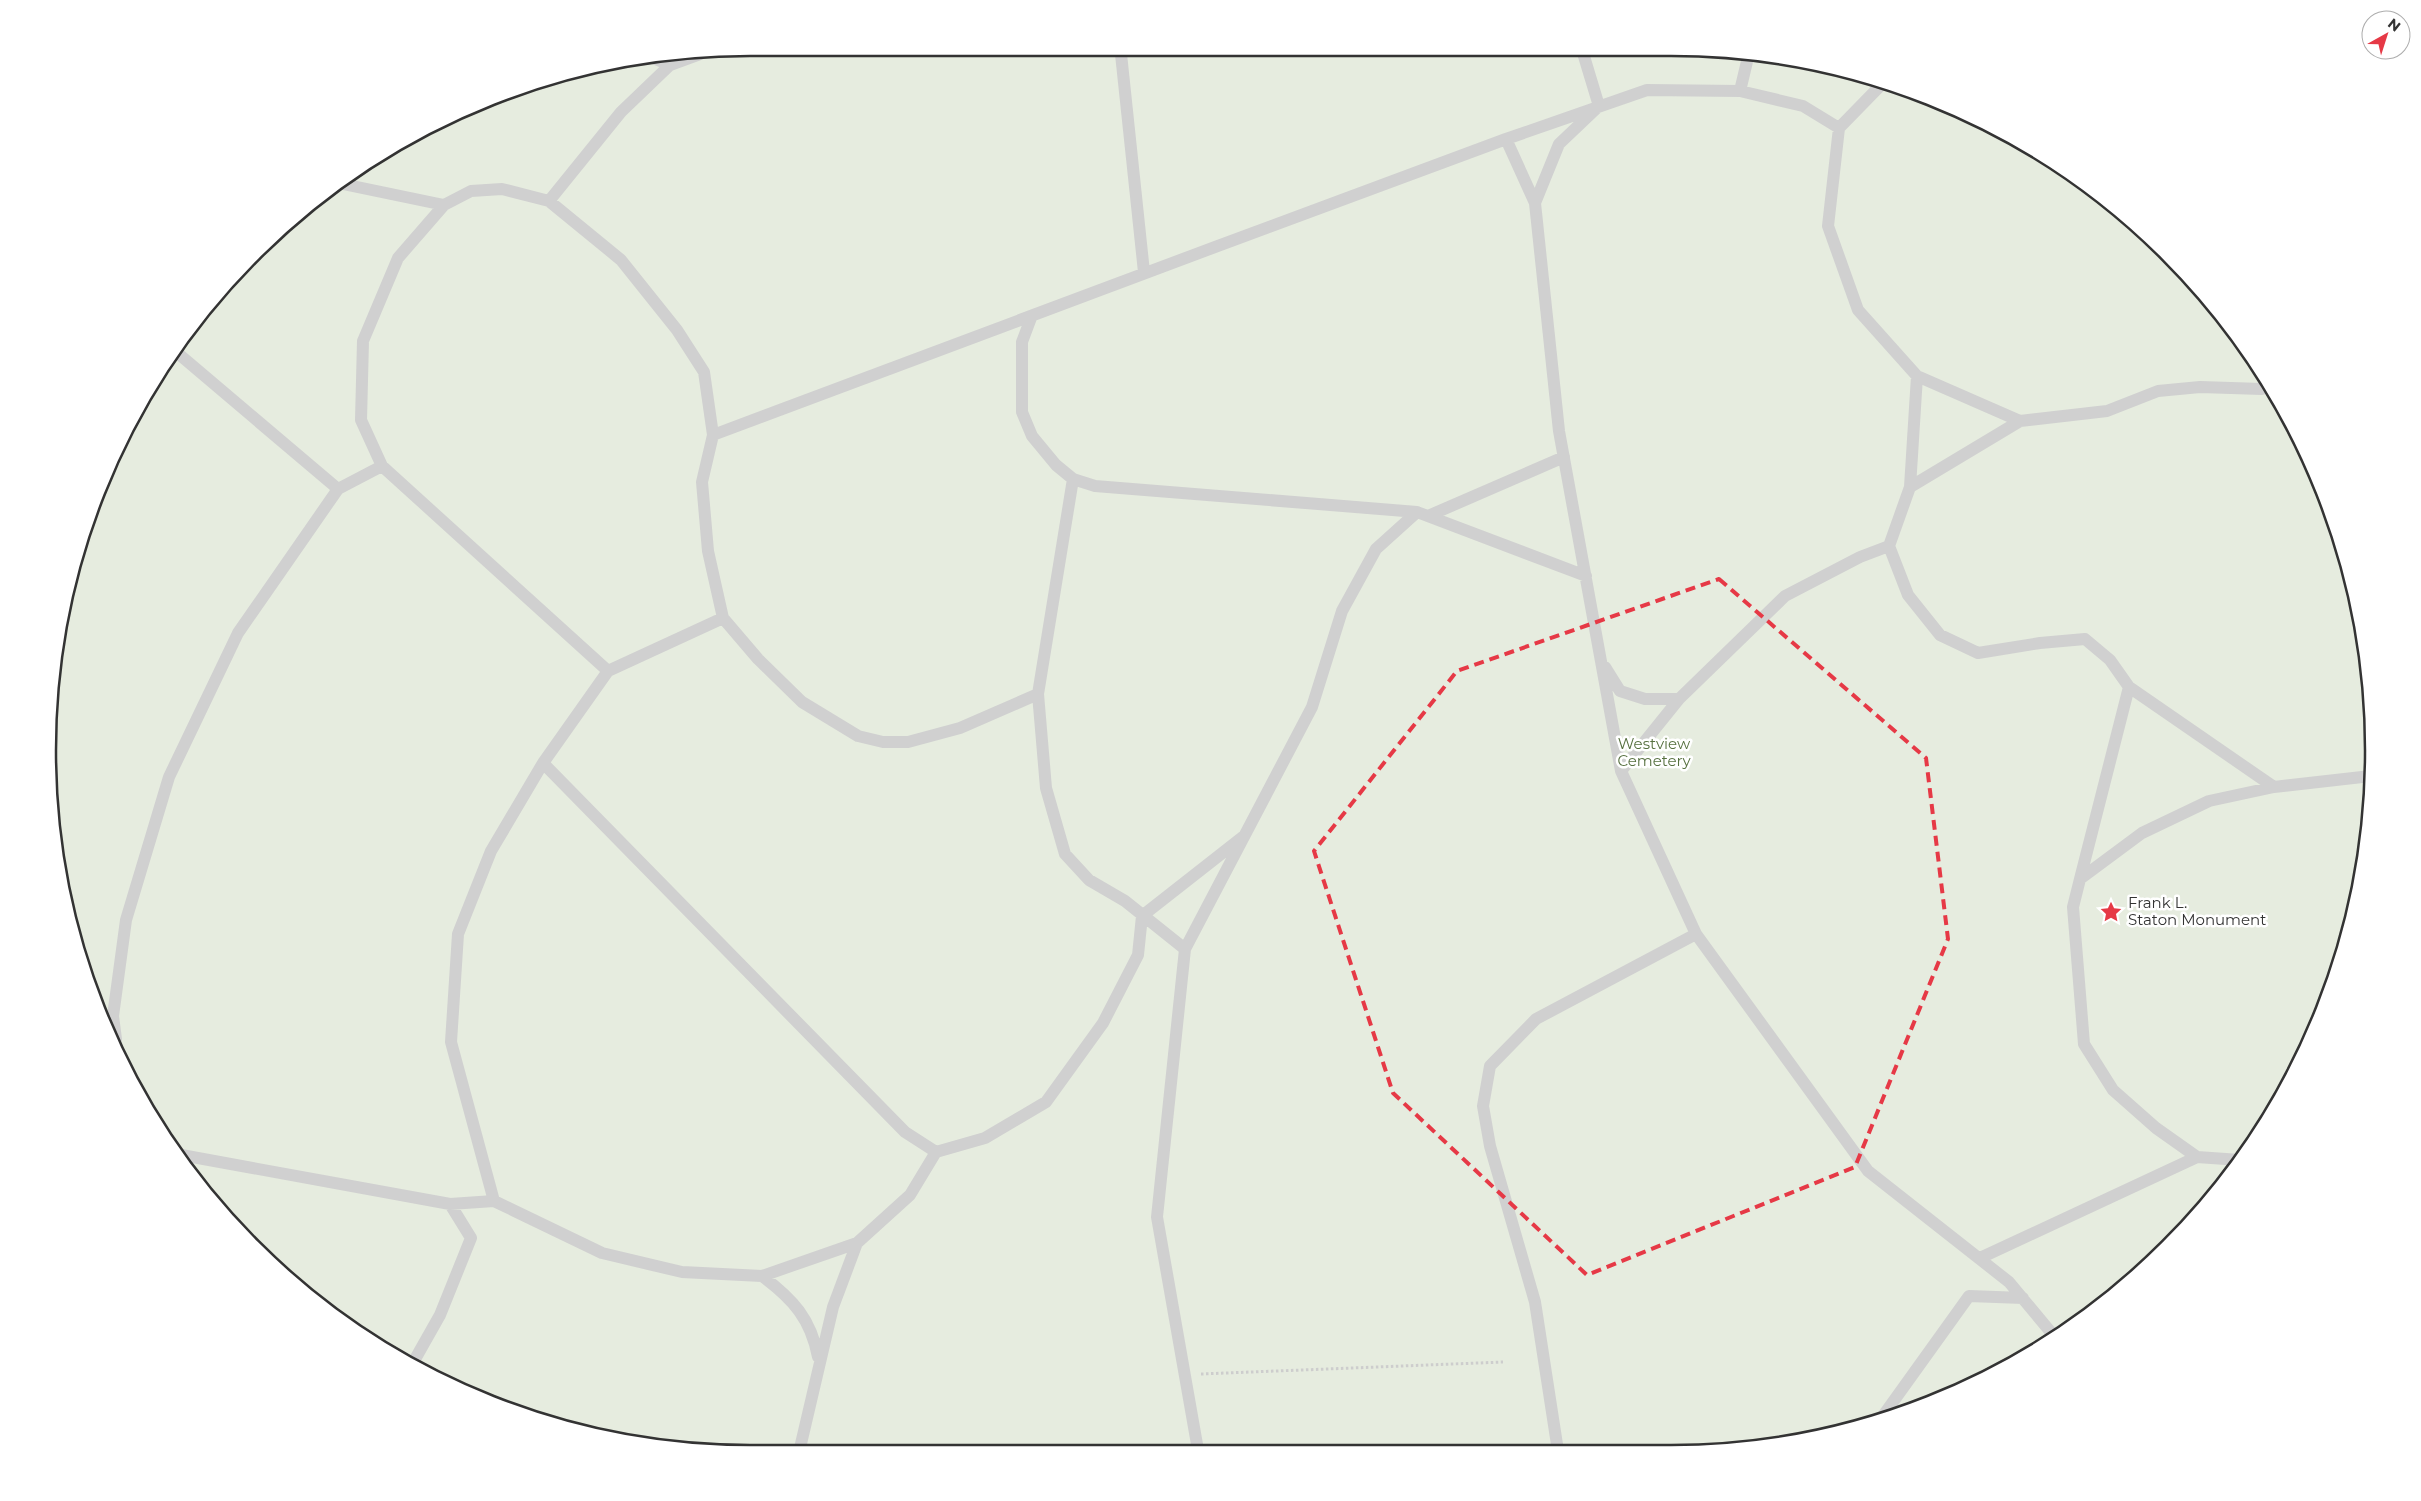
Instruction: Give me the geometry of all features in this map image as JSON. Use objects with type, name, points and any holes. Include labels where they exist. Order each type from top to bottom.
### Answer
[{"type":"lane","points":[[1122,56],[1144,272]]},
{"type":"lane","points":[[1584,56],[1599,106]]},
{"type":"lane","points":[[550,201],[621,112],[670,64],[682,60]]},
{"type":"lane","points":[[1740,91],[1747,61]]},
{"type":"lane","points":[[664,62],[670,64]]},
{"type":"lane","points":[[1878,88],[1838,128],[1828,226],[1858,310],[1917,376],[2020,421]]},
{"type":"lane","points":[[713,436],[1031,318],[1144,272],[1506,138],[1647,90],[1740,91],[1803,106],[1838,128]]},
{"type":"lane","points":[[1535,203],[1560,144],[1599,106]]},
{"type":"lane","points":[[1506,138],[1535,203],[1559,431],[1621,771],[1696,934],[1868,1171],[2010,1282],[2050,1332]]},
{"type":"lane","points":[[348,185],[444,205]]},
{"type":"lane","points":[[608,671],[382,466],[361,420],[363,340],[398,258],[444,205],[471,191],[502,189],[550,201],[621,260],[677,330],[704,372],[713,436],[702,482],[708,550],[723,618],[758,659],[802,702],[858,736],[883,742],[908,742],[960,728],[1038,694]]},
{"type":"lane","points":[[1031,318],[1022,342],[1022,412],[1032,436],[1056,465],[1073,479],[1095,486],[1422,514],[1586,576]]},
{"type":"lane","points":[[180,355],[338,489]]},
{"type":"lane","points":[[1917,376],[1910,487],[1889,546],[1908,595],[1940,635],[1978,653],[2040,643],[2085,639],[2110,660],[2130,687],[2274,788]]},
{"type":"lane","points":[[1910,487],[2020,421],[2107,411],[2158,391],[2200,387],[2263,389]]},
{"type":"lane","points":[[1197,1445],[1157,1217],[1184,949],[1312,707],[1342,611],[1376,549],[1422,514],[1564,457]]},
{"type":"lane","points":[[115,1028],[113,1016],[126,920],[169,777],[238,633],[338,489],[382,466]]},
{"type":"lane","points":[[1073,479],[1038,694],[1046,788],[1065,854],[1089,880],[1125,901],[1184,949]]},
{"type":"lane","points":[[1621,771],[1679,699],[1785,596],[1860,557],[1889,546]]},
{"type":"lane","points":[[494,1201],[451,1042],[458,934],[491,851],[543,763],[608,671],[723,618]]},
{"type":"lane","points":[[1601,661],[1620,691],[1645,699],[1679,699]]},
{"type":"lane","points":[[2130,687],[2073,907],[2084,1044],[2113,1090],[2156,1128],[2197,1157]]},
{"type":"lane","points":[[543,763],[905,1132],[936,1152]]},
{"type":"lane","points":[[2080,879],[2142,833],[2209,801],[2274,788],[2364,777]]},
{"type":"lane","points":[[188,1156],[450,1204],[494,1201],[602,1253],[682,1272],[762,1276],[857,1243],[910,1195],[936,1152],[986,1138],[1046,1102],[1103,1023],[1112,1006],[1138,955],[1142,916],[1244,836]]},
{"type":"lane","points":[[1557,1445],[1535,1302],[1487,1130],[1483,1106],[1490,1066],[1536,1020],[1696,934]]},
{"type":"lane","points":[[1980,1258],[2197,1157],[2231,1159]]},
{"type":"lane","points":[[415,1359],[440,1315],[472,1238],[450,1204]]},
{"type":"lane","points":[[801,1445],[833,1307],[857,1243]]},
{"type":"lane","points":[[762,1276],[786,1294],[805,1318],[814,1336],[819,1361]]},
{"type":"lane","points":[[1887,1410],[1969,1296],[2023,1298]]},
{"type":"path","points":[[1185,1375],[1503,1362]]},
{"type":"highlighted area","points":[[1719,579],[1926,758],[1948,939],[1855,1167],[1587,1275],[1393,1093],[1314,851],[1457,671]]},
{"type":"green space","name":"Westview Cemetery","points":[[750,56],[1670,56],[1716,58],[1761,62],[1806,70],[1894,93],[1978,128],[2018,149],[2056,173],[2128,229],[2161,260],[2221,328],[2248,365],[2272,403],[2312,485],[2328,527],[2351,615],[2359,660],[2365,750],[2359,841],[2351,886],[2328,974],[2312,1016],[2272,1098],[2248,1136],[2192,1208],[2128,1272],[2056,1328],[2018,1352],[1936,1392],[1894,1408],[1850,1421],[1761,1439],[1670,1445],[750,1445],[705,1443],[660,1439],[615,1431],[527,1408],[443,1373],[403,1352],[365,1328],[293,1272],[260,1241],[200,1173],[173,1136],[149,1098],[109,1016],[93,974],[80,930],[62,841],[56,750],[62,660],[80,571],[93,527],[109,485],[149,403],[173,365],[229,293],[260,260],[328,200],[365,173],[403,149],[485,109],[527,93],[615,70],[660,62]]},
{"type":"place","name":"Frank L. Staton Monument","points":[[2111,912]]}]
